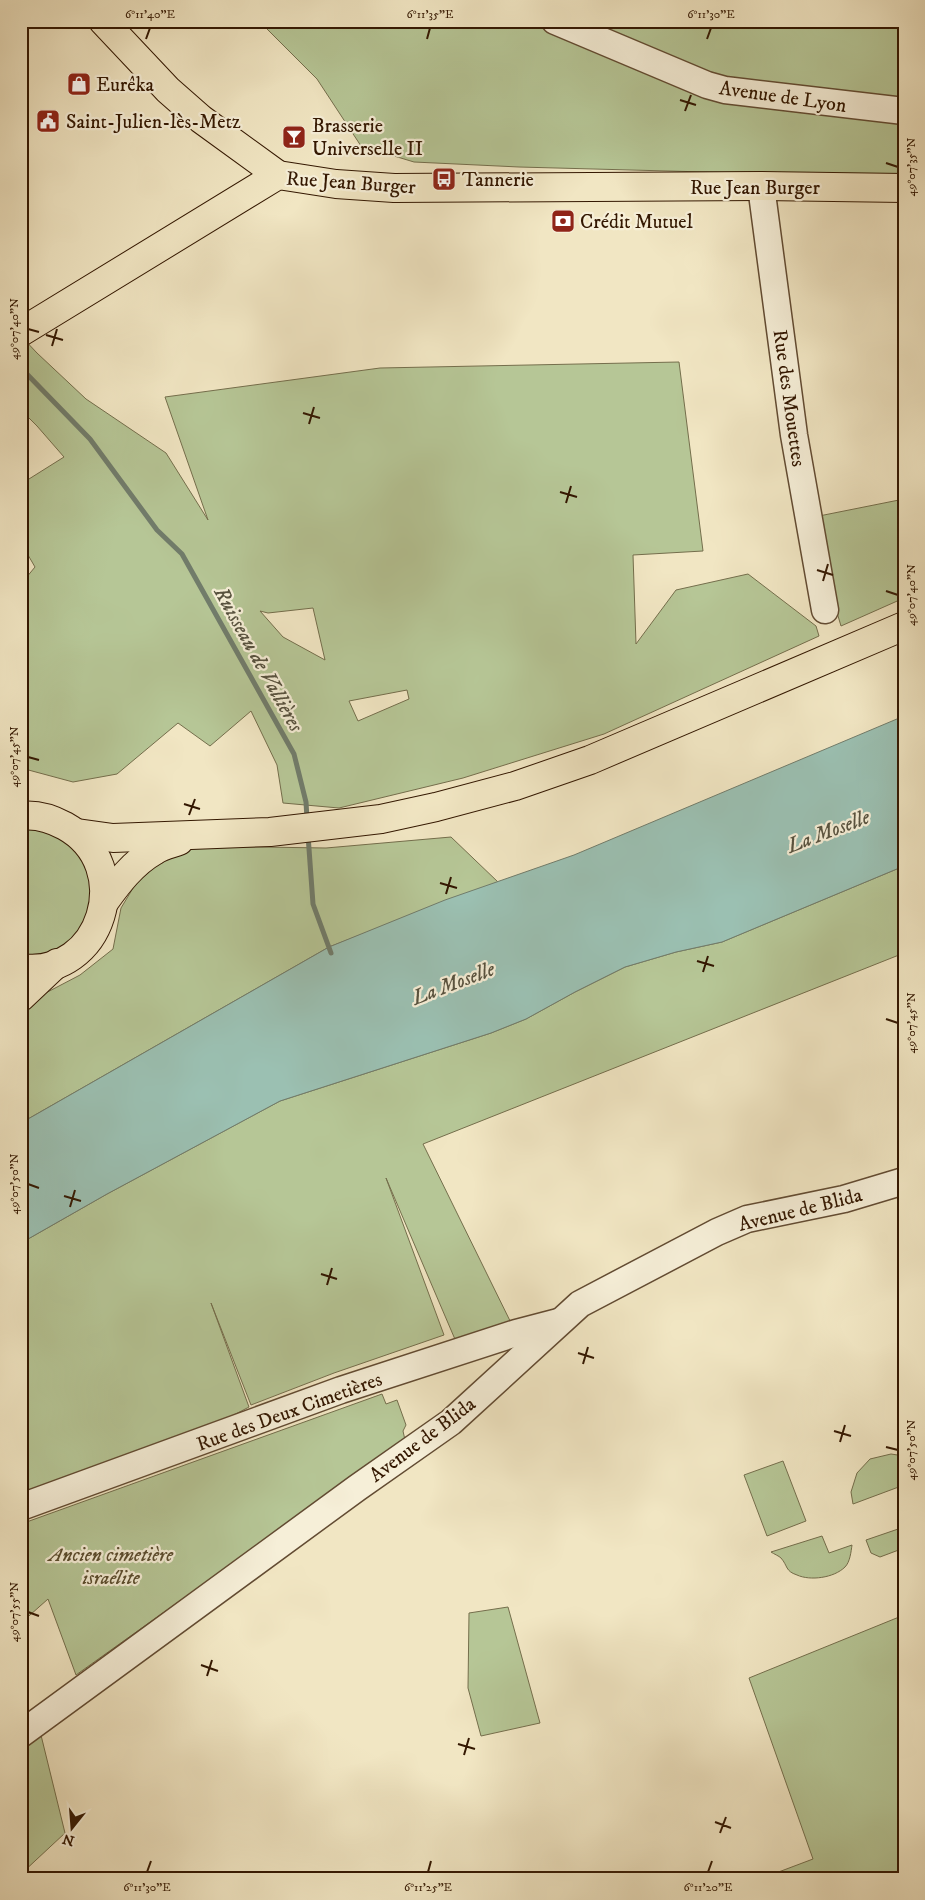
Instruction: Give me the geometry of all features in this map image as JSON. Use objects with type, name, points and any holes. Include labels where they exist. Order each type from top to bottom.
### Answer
[{"type":"main road","points":[[103,21],[168,90],[201,119],[278,175]]},
{"type":"main road","name":"Rue Jean Burger","points":[[21,332],[278,175],[336,184],[394,188],[761,186],[904,188]]},
{"type":"main road","points":[[77,833],[113,838],[270,832],[381,819],[436,807],[515,786],[590,760],[904,626]]},
{"type":"main road","points":[[21,816],[28,815],[54,820],[77,833],[94,852],[104,876],[105,902],[100,921],[90,939],[75,953],[57,964],[21,997]]},
{"type":"main road","points":[[105,902],[134,866],[154,850],[195,835]]},
{"type":"main road","points":[[21,968],[31,969],[57,964]]},
{"type":"street","name":"Avenue de Lyon","points":[[556,21],[707,85],[725,90],[904,111]]},
{"type":"street","name":"Rue des Mouettes","points":[[761,186],[794,435],[825,610]]},
{"type":"street","name":"Avenue de Blida","points":[[21,1734],[451,1422],[558,1322],[580,1304],[717,1232],[748,1219],[844,1199],[904,1181]]},
{"type":"street","name":"Rue des Deux Cimetières","points":[[21,1507],[341,1390],[516,1333],[558,1322]]},
{"type":"green space","points":[[259,21],[904,21],[904,174],[854,176],[519,167],[414,162],[361,146],[317,79]]},
{"type":"green space","points":[[21,336],[86,399],[166,453],[208,520],[165,397],[380,368],[679,362],[703,551],[633,555],[636,644],[676,590],[748,574],[816,626],[819,636],[604,734],[463,778],[339,808],[283,803],[277,765],[251,711],[210,746],[178,723],[117,774],[73,782],[21,768],[21,584],[35,567],[21,543],[21,484],[64,457],[21,410]],"holes":[[[313,608],[325,660],[283,637],[260,611],[268,613]],[[407,690],[409,699],[358,721],[349,701]]]},
{"type":"green space","points":[[904,499],[904,598],[841,626],[809,518]]},
{"type":"green space","points":[[34,827],[57,835],[73,845],[86,864],[91,879],[92,895],[90,910],[85,924],[76,936],[63,947],[48,954],[21,957],[21,828]]},
{"type":"green space","points":[[451,837],[498,882],[329,947],[21,1123],[21,1019],[38,997],[80,975],[113,949],[121,908],[147,865],[192,846],[326,848]]},
{"type":"green space","points":[[904,866],[904,953],[423,1144],[516,1333],[457,1344],[386,1178],[444,1335],[334,1373],[251,1405],[211,1303],[249,1407],[138,1465],[21,1507],[21,1243],[107,1194],[280,1101],[491,1033],[526,1019],[625,967],[676,952],[722,942]]},
{"type":"green space","name":"Ancien cimetière israélite","points":[[382,1394],[386,1404],[397,1400],[406,1425],[403,1431],[405,1440],[76,1675],[48,1599],[21,1623],[21,1524]]},
{"type":"green space","points":[[891,1454],[904,1456],[904,1485],[853,1504],[851,1492],[857,1473],[870,1459]]},
{"type":"green space","points":[[783,1461],[806,1521],[767,1536],[744,1475]]},
{"type":"green space","points":[[904,1527],[904,1548],[880,1557],[871,1553],[866,1540]]},
{"type":"green space","points":[[822,1536],[829,1553],[852,1545],[847,1565],[835,1574],[815,1578],[802,1577],[789,1570],[781,1558],[771,1552]]},
{"type":"green space","points":[[508,1607],[540,1723],[481,1736],[468,1688],[469,1613]]},
{"type":"green space","points":[[904,1615],[904,1879],[760,1879],[813,1859],[749,1678]]},
{"type":"green space","points":[[39,1727],[65,1833],[21,1874],[21,1747]]},
{"type":"water","name":"La Moselle","points":[[904,716],[904,866],[722,942],[676,952],[625,967],[526,1019],[491,1033],[280,1101],[107,1194],[21,1243],[21,1123],[329,947],[445,900],[574,855]]},
{"type":"waterway","name":"Ruisseau de Vallières","points":[[21,368],[90,439],[157,530],[182,554],[294,754],[306,802],[307,819]]},
{"type":"waterway","name":"Ruisseau de Vallières","points":[[308,835],[313,904],[331,953]]},
{"type":"place","name":"Eurêka","points":[[79,84]]},
{"type":"place","name":"Saint-Julien-lès-Metz","points":[[48,121]]},
{"type":"place","name":"Brasserie Universelle II","points":[[294,137]]},
{"type":"place","name":"Tannerie","points":[[444,179]]},
{"type":"place","name":"Crédit Mutuel","points":[[563,221]]}]
